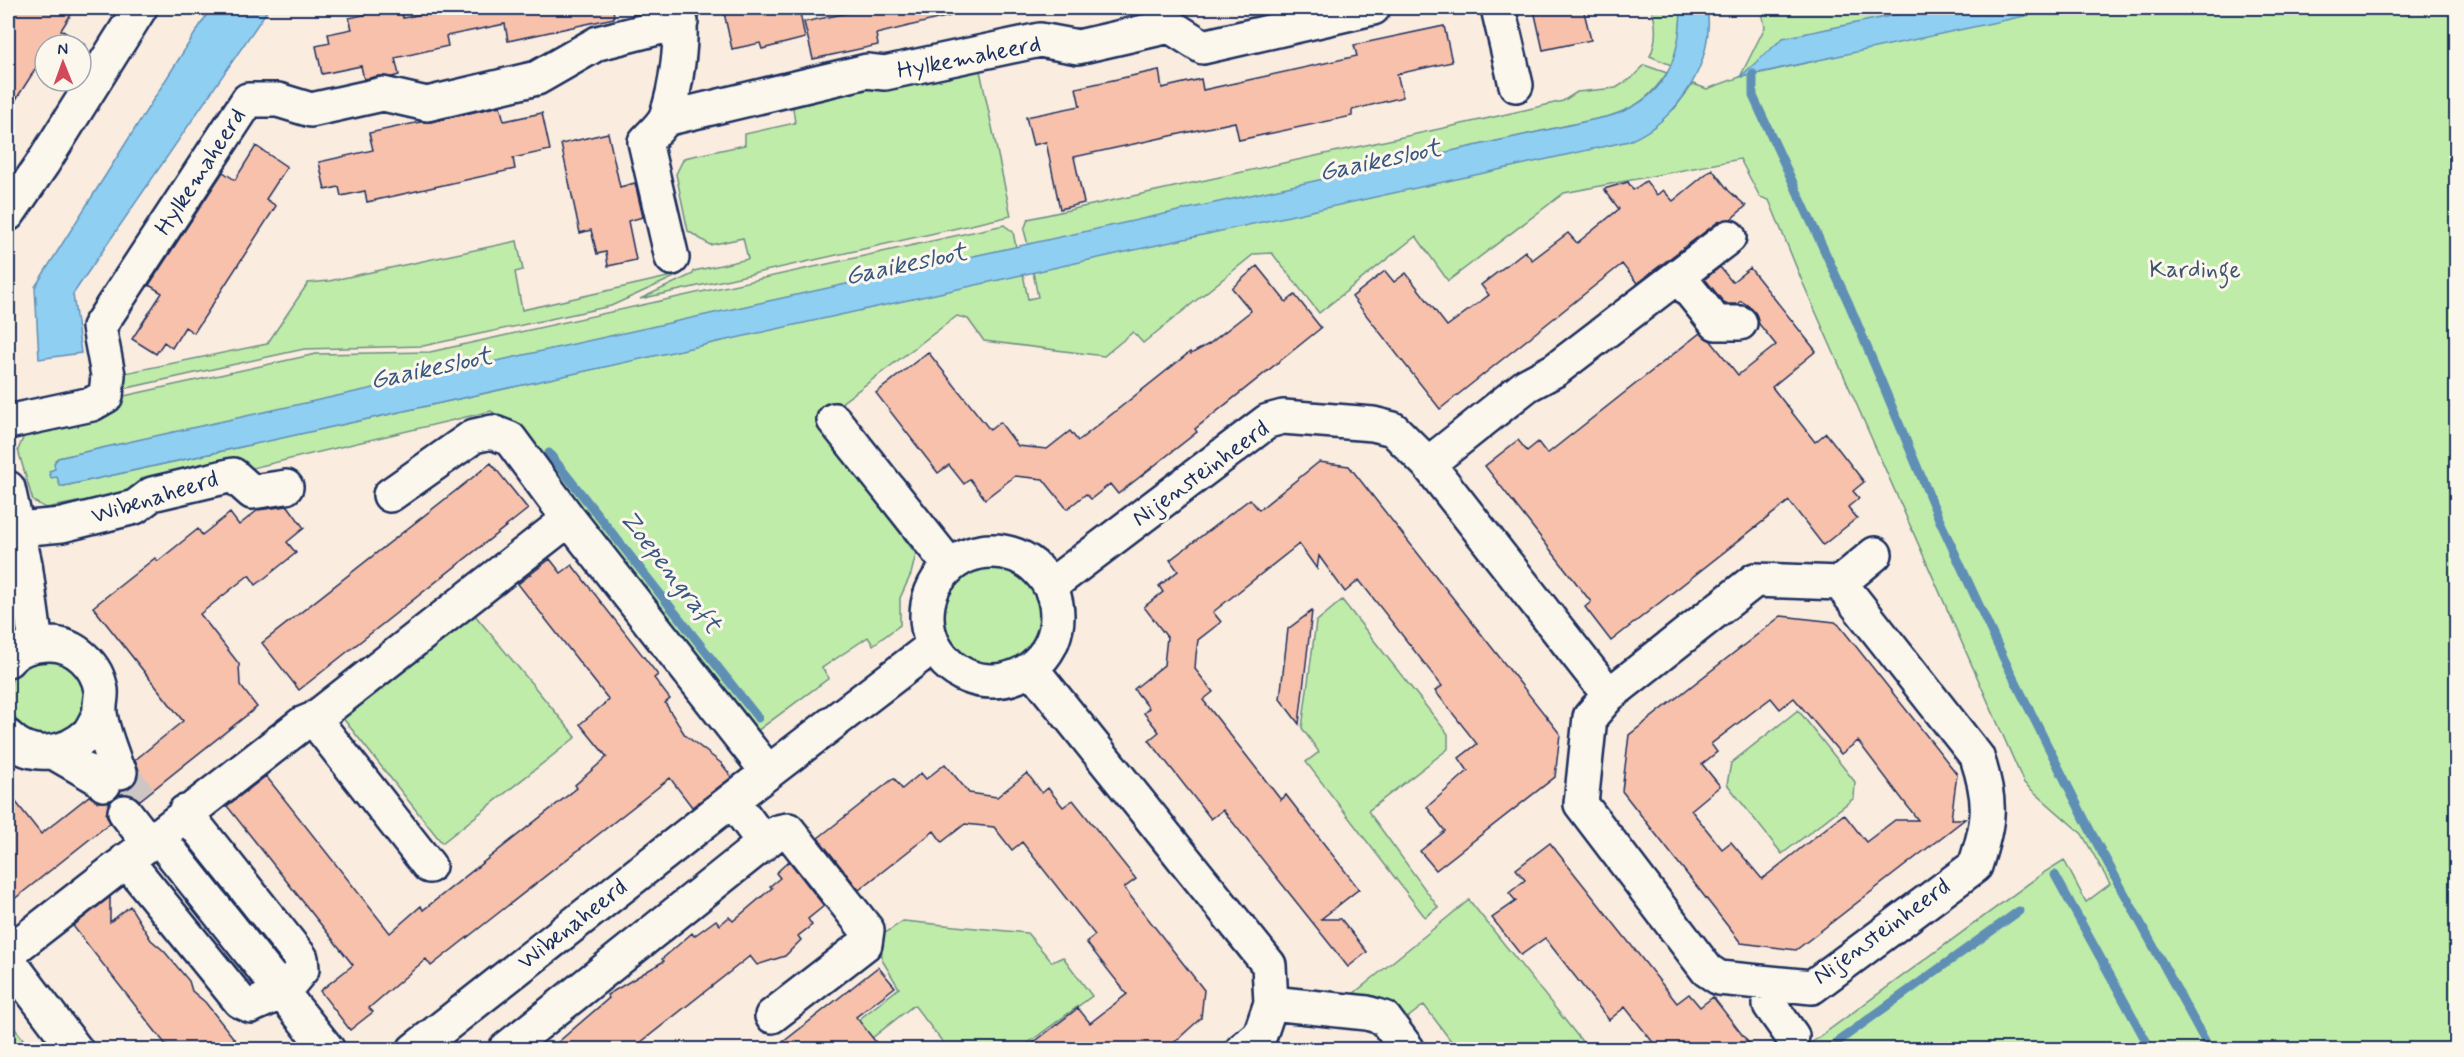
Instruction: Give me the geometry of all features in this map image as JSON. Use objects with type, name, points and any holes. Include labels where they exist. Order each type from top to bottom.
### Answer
[{"type":"street","points":[[8,214],[141,8]]},
{"type":"street","name":"Hylkemaheerd","points":[[665,119],[867,71],[885,74],[1040,40],[1078,47],[1170,26],[1203,47],[1373,8]]},
{"type":"street","points":[[1498,8],[1516,85]]},
{"type":"street","name":"Hylkemaheerd","points":[[8,422],[92,404],[106,396],[108,375],[99,327],[248,100],[278,100],[311,110],[383,94],[428,104],[537,78],[598,43],[679,15],[676,73],[665,119],[645,142],[672,258]]},
{"type":"street","points":[[1428,464],[1527,385],[1555,370],[1729,237]]},
{"type":"street","points":[[1679,277],[1716,323],[1740,323]]},
{"type":"street","name":"Nijensteinheerd","points":[[1050,586],[1268,421],[1283,417],[1373,424],[1393,429],[1428,464],[1609,695]]},
{"type":"street","points":[[834,420],[950,566]]},
{"type":"street","points":[[390,495],[474,436],[492,432],[510,439],[569,519],[768,772]]},
{"type":"street","name":"Wibenaheerd","points":[[18,529],[62,525],[135,507],[152,494],[234,475],[252,492],[286,487]]},
{"type":"street","points":[[8,488],[18,529],[36,644]]},
{"type":"street","points":[[76,1050],[8,960],[12,950],[156,835],[302,724],[314,719],[569,519]]},
{"type":"street","points":[[990,550],[1019,556],[1042,574],[1050,586],[1056,601],[1058,616],[1051,645],[1042,658],[1017,676],[1002,681],[969,678],[943,660],[933,646],[926,618],[928,603],[939,576],[962,558],[990,550]]},
{"type":"street","points":[[1840,583],[1875,554]]},
{"type":"street","name":"Nijensteinheerd","points":[[1755,580],[1840,583],[1977,757],[1986,784],[1989,806],[1982,847],[1975,866],[1812,987],[1719,978],[1707,970],[1581,804],[1590,717],[1609,695],[1755,580]]},
{"type":"street","points":[[8,660],[13,653],[36,644],[58,644],[79,653],[94,669],[102,691],[100,713],[116,767],[112,778],[100,779],[55,753],[31,751],[8,737]]},
{"type":"street","name":"Wibenaheerd","points":[[414,1050],[732,800],[933,646]]},
{"type":"street","points":[[1031,668],[1269,965],[1271,1003],[1260,1035],[1242,1050]]},
{"type":"street","points":[[55,753],[75,745],[90,732],[100,713]]},
{"type":"street","points":[[314,719],[429,866]]},
{"type":"street","points":[[732,800],[764,843]]},
{"type":"street","points":[[133,805],[328,1050]]},
{"type":"street","points":[[505,1050],[778,832],[788,830],[867,930],[865,944],[772,1016]]},
{"type":"street","points":[[1770,983],[1770,1005],[1792,1036]]},
{"type":"street","points":[[1271,1003],[1367,1013],[1384,1018],[1408,1050]]},
{"type":"green space","points":[[1651,8],[1681,8],[1680,41],[1671,65],[1650,56],[1655,32]]},
{"type":"green space","name":"Kardinge","points":[[1761,8],[2456,8],[2456,1049],[1803,1049],[2064,860],[2086,902],[2110,884],[2082,834],[2024,783],[1802,281],[1769,200],[1760,197],[1740,159],[1564,193],[1448,281],[1416,236],[1319,313],[1272,253],[1254,254],[1143,343],[1133,332],[1104,356],[984,341],[968,319],[957,316],[816,422],[916,554],[911,574],[900,598],[900,625],[873,645],[868,637],[822,668],[829,678],[753,734],[518,433],[506,420],[491,411],[80,509],[77,502],[46,508],[33,501],[18,450],[24,436],[33,434],[30,426],[115,398],[316,354],[430,352],[1004,225],[1013,232],[1016,247],[58,458],[55,460],[57,476],[64,486],[1023,274],[1028,299],[1038,297],[1033,272],[1674,109],[1693,84],[1707,89],[1740,77],[1765,27]],"holes":[[[1804,34],[1815,61],[1742,77]]]},
{"type":"green space","points":[[1644,65],[1667,73],[1643,100],[1610,116],[1028,245],[1024,230],[1028,219],[1494,117],[1563,101],[1577,92],[1616,88],[1632,78]]},
{"type":"green space","points":[[979,66],[1011,216],[640,299],[693,274],[694,271],[748,259],[743,238],[710,245],[688,231],[676,174],[684,158],[745,145],[745,134],[795,123],[792,101],[867,84],[875,90]]},
{"type":"green space","points":[[517,241],[523,270],[515,272],[522,310],[681,274],[611,306],[423,346],[304,349],[118,390],[115,375],[267,344],[308,283],[329,281]]},
{"type":"green space","points":[[993,568],[1012,572],[1027,583],[1038,598],[1042,617],[1038,636],[1027,651],[1012,662],[993,666],[974,662],[959,651],[948,636],[944,617],[948,598],[959,583],[974,572]]},
{"type":"green space","points":[[1342,600],[1448,734],[1448,749],[1368,811],[1438,907],[1425,917],[1306,762],[1319,752],[1302,728],[1316,622]]},
{"type":"green space","points":[[469,608],[576,737],[442,843],[338,712]]},
{"type":"green space","points":[[55,656],[83,673],[87,713],[61,736],[40,735],[28,731],[15,718],[9,700],[9,690],[16,673],[23,666]]},
{"type":"green space","points":[[1798,710],[1855,782],[1854,798],[1782,854],[1727,784],[1731,763]]},
{"type":"green space","points":[[1469,900],[1588,1049],[1457,1049],[1424,1005],[1402,1022],[1348,998]]},
{"type":"green space","points":[[903,921],[1027,933],[1052,962],[1063,957],[1092,996],[1020,1049],[948,1049],[914,1005],[858,1049],[820,1050],[899,988],[882,960],[881,936]]},
{"type":"green space","points":[[8,1020],[31,1049],[8,1049]]},
{"type":"water","points":[[211,8],[269,8],[73,294],[81,353],[39,359],[35,287]]},
{"type":"water","points":[[1681,8],[1707,8],[1706,48],[1699,68],[1678,104],[1647,132],[1629,141],[64,486],[60,486],[57,477],[51,478],[49,471],[55,469],[54,463],[58,458],[1610,116],[1629,109],[1644,99],[1666,76],[1677,45]]},
{"type":"water","points":[[1929,8],[2062,8],[1740,77],[1783,38]]},
{"type":"building","points":[[8,8],[75,8],[61,30],[66,33],[33,33],[33,73],[8,112]]},
{"type":"building","points":[[400,8],[403,18],[449,8],[613,8],[614,18],[508,41],[505,24],[446,36],[448,46],[395,58],[399,75],[392,77],[379,76],[364,79],[361,66],[322,74],[316,46],[330,43],[328,34],[352,29],[349,18]]},
{"type":"building","points":[[723,8],[799,8],[805,38],[762,49],[760,43],[732,49]]},
{"type":"building","points":[[872,8],[949,8],[950,16],[876,34],[878,45],[813,59],[804,22]]},
{"type":"building","points":[[1583,8],[1591,40],[1543,50],[1534,10]]},
{"type":"building","points":[[1444,26],[1452,62],[1397,74],[1403,97],[1352,110],[1352,116],[1239,140],[1235,122],[1074,157],[1084,203],[1060,209],[1046,142],[1033,145],[1026,117],[1080,106],[1076,88],[1159,70],[1162,88],[1201,79],[1203,90],[1357,56],[1354,45]]},
{"type":"building","points":[[500,106],[504,121],[542,113],[550,150],[513,158],[515,169],[367,202],[365,191],[341,196],[339,187],[325,190],[319,162],[373,150],[369,133]]},
{"type":"building","points":[[608,133],[620,187],[635,183],[643,217],[628,221],[636,260],[608,266],[606,252],[597,254],[591,230],[580,233],[561,144]]},
{"type":"building","points":[[256,146],[287,167],[266,199],[276,206],[194,333],[185,327],[172,348],[164,342],[156,354],[132,339],[162,293],[149,285],[223,172],[235,180]]},
{"type":"building","points":[[1712,169],[1729,191],[1746,206],[1731,219],[1718,222],[1637,283],[1622,264],[1440,409],[1352,297],[1385,271],[1394,282],[1406,273],[1447,326],[1489,295],[1481,285],[1525,251],[1532,260],[1568,233],[1577,243],[1619,209],[1604,189],[1628,182],[1633,190],[1646,181],[1657,195],[1663,190],[1673,201]]},
{"type":"building","points":[[1257,266],[1286,302],[1295,295],[1321,328],[1195,429],[1197,432],[1118,494],[1110,484],[1091,499],[1086,494],[1067,509],[1043,479],[1015,476],[985,499],[970,479],[964,484],[949,465],[938,473],[876,393],[928,352],[990,430],[1000,422],[1018,446],[1047,449],[1070,431],[1078,441],[1190,352],[1191,354],[1209,344],[1251,311],[1232,288]]},
{"type":"building","points":[[1720,267],[1732,282],[1750,268],[1816,351],[1772,387],[1815,442],[1826,433],[1864,482],[1853,491],[1859,498],[1848,507],[1857,518],[1823,545],[1789,501],[1611,641],[1585,607],[1591,602],[1485,466],[1518,440],[1527,451],[1538,442],[1547,454],[1700,333],[1711,341],[1738,375],[1776,345],[1759,324],[1756,314],[1750,307],[1741,301],[1737,304],[1725,304],[1705,279]]},
{"type":"building","points":[[1319,462],[1349,466],[1560,734],[1555,777],[1436,870],[1420,851],[1445,831],[1427,807],[1468,771],[1459,758],[1477,744],[1435,691],[1442,686],[1359,580],[1345,592],[1319,556],[1317,569],[1299,544],[1213,612],[1221,622],[1198,640],[1196,655],[1195,669],[1213,692],[1203,700],[1281,800],[1286,795],[1359,889],[1321,919],[1341,919],[1367,952],[1348,967],[1223,810],[1211,819],[1149,740],[1159,732],[1144,713],[1149,708],[1134,689],[1164,665],[1167,637],[1144,607],[1163,592],[1159,586],[1178,571],[1170,560],[1250,499],[1259,510]]},
{"type":"building","points":[[491,463],[528,509],[299,690],[262,643]]},
{"type":"building","points":[[288,506],[304,528],[287,542],[296,553],[256,585],[249,575],[200,614],[239,664],[240,685],[257,707],[140,800],[132,795],[118,795],[122,790],[132,786],[137,779],[139,770],[135,760],[183,721],[93,607],[155,558],[158,561],[198,529],[202,535],[230,513],[239,525],[258,510]]},
{"type":"building","points":[[550,559],[561,573],[572,565],[658,675],[654,678],[670,699],[665,703],[685,735],[721,763],[732,777],[692,807],[670,778],[431,966],[426,959],[369,1008],[373,1012],[350,1030],[320,991],[353,965],[227,806],[266,776],[390,933],[421,906],[423,910],[577,788],[575,785],[607,757],[580,724],[609,700],[518,584]]},
{"type":"building","points":[[1312,611],[1299,724],[1280,699],[1288,629]]},
{"type":"building","points":[[1781,616],[1835,622],[1957,774],[1951,819],[1965,819],[1796,950],[1741,943],[1622,791],[1629,735]],"holes":[[[1771,698],[1780,709],[1794,698],[1841,754],[1858,741],[1918,820],[1895,820],[1866,842],[1844,814],[1762,879],[1731,842],[1722,849],[1691,810],[1720,786],[1702,764],[1717,752],[1711,744]]]},
{"type":"building","points":[[945,764],[969,793],[997,797],[1027,773],[1042,793],[1048,788],[1063,807],[1073,800],[1136,879],[1124,888],[1204,990],[1201,1018],[1166,1050],[1024,1050],[1078,1008],[1090,1023],[1127,994],[1086,942],[1095,935],[1022,842],[1012,850],[994,827],[965,824],[942,842],[934,831],[859,890],[818,838],[894,778],[902,789],[921,773],[926,779]]},
{"type":"building","points":[[8,792],[41,834],[89,796],[98,802],[111,801],[106,814],[110,823],[8,904]]},
{"type":"building","points":[[1550,843],[1677,1003],[1689,994],[1700,1007],[1713,997],[1754,1050],[1659,1050],[1625,1007],[1609,1020],[1545,938],[1521,955],[1492,918],[1516,901],[1509,893],[1525,880],[1516,869]]},
{"type":"building","points":[[789,861],[824,906],[808,919],[812,925],[798,936],[801,940],[785,956],[757,965],[750,956],[631,1050],[549,1050],[609,998],[607,995],[664,961],[662,959],[692,933],[694,936],[716,920],[720,925],[729,917],[733,921],[772,888],[770,886],[780,878],[776,873]]},
{"type":"building","points":[[110,897],[110,922],[130,906],[151,940],[164,951],[189,981],[192,991],[205,1002],[243,1050],[170,1050],[73,926]]},
{"type":"building","points":[[878,967],[895,987],[856,1017],[882,1050],[773,1050]]},
{"type":"waterway","points":[[1753,74],[1753,96],[1849,304],[1939,519],[2004,659],[2093,836],[2210,1050]]},
{"type":"waterway","name":"Zoepengraft","points":[[549,453],[758,718]]},
{"type":"waterway","points":[[2055,875],[2151,1050]]},
{"type":"waterway","points":[[1826,1050],[2019,911]]},
{"type":"tunnel","points":[[120,772],[141,799]]},
{"type":"water label","name":"Gaaikesloot","points":[[1380,161]]},
{"type":"water label","name":"Gaaikesloot","points":[[906,265]]},
{"type":"water label","name":"Gaaikesloot","points":[[431,369]]}]
